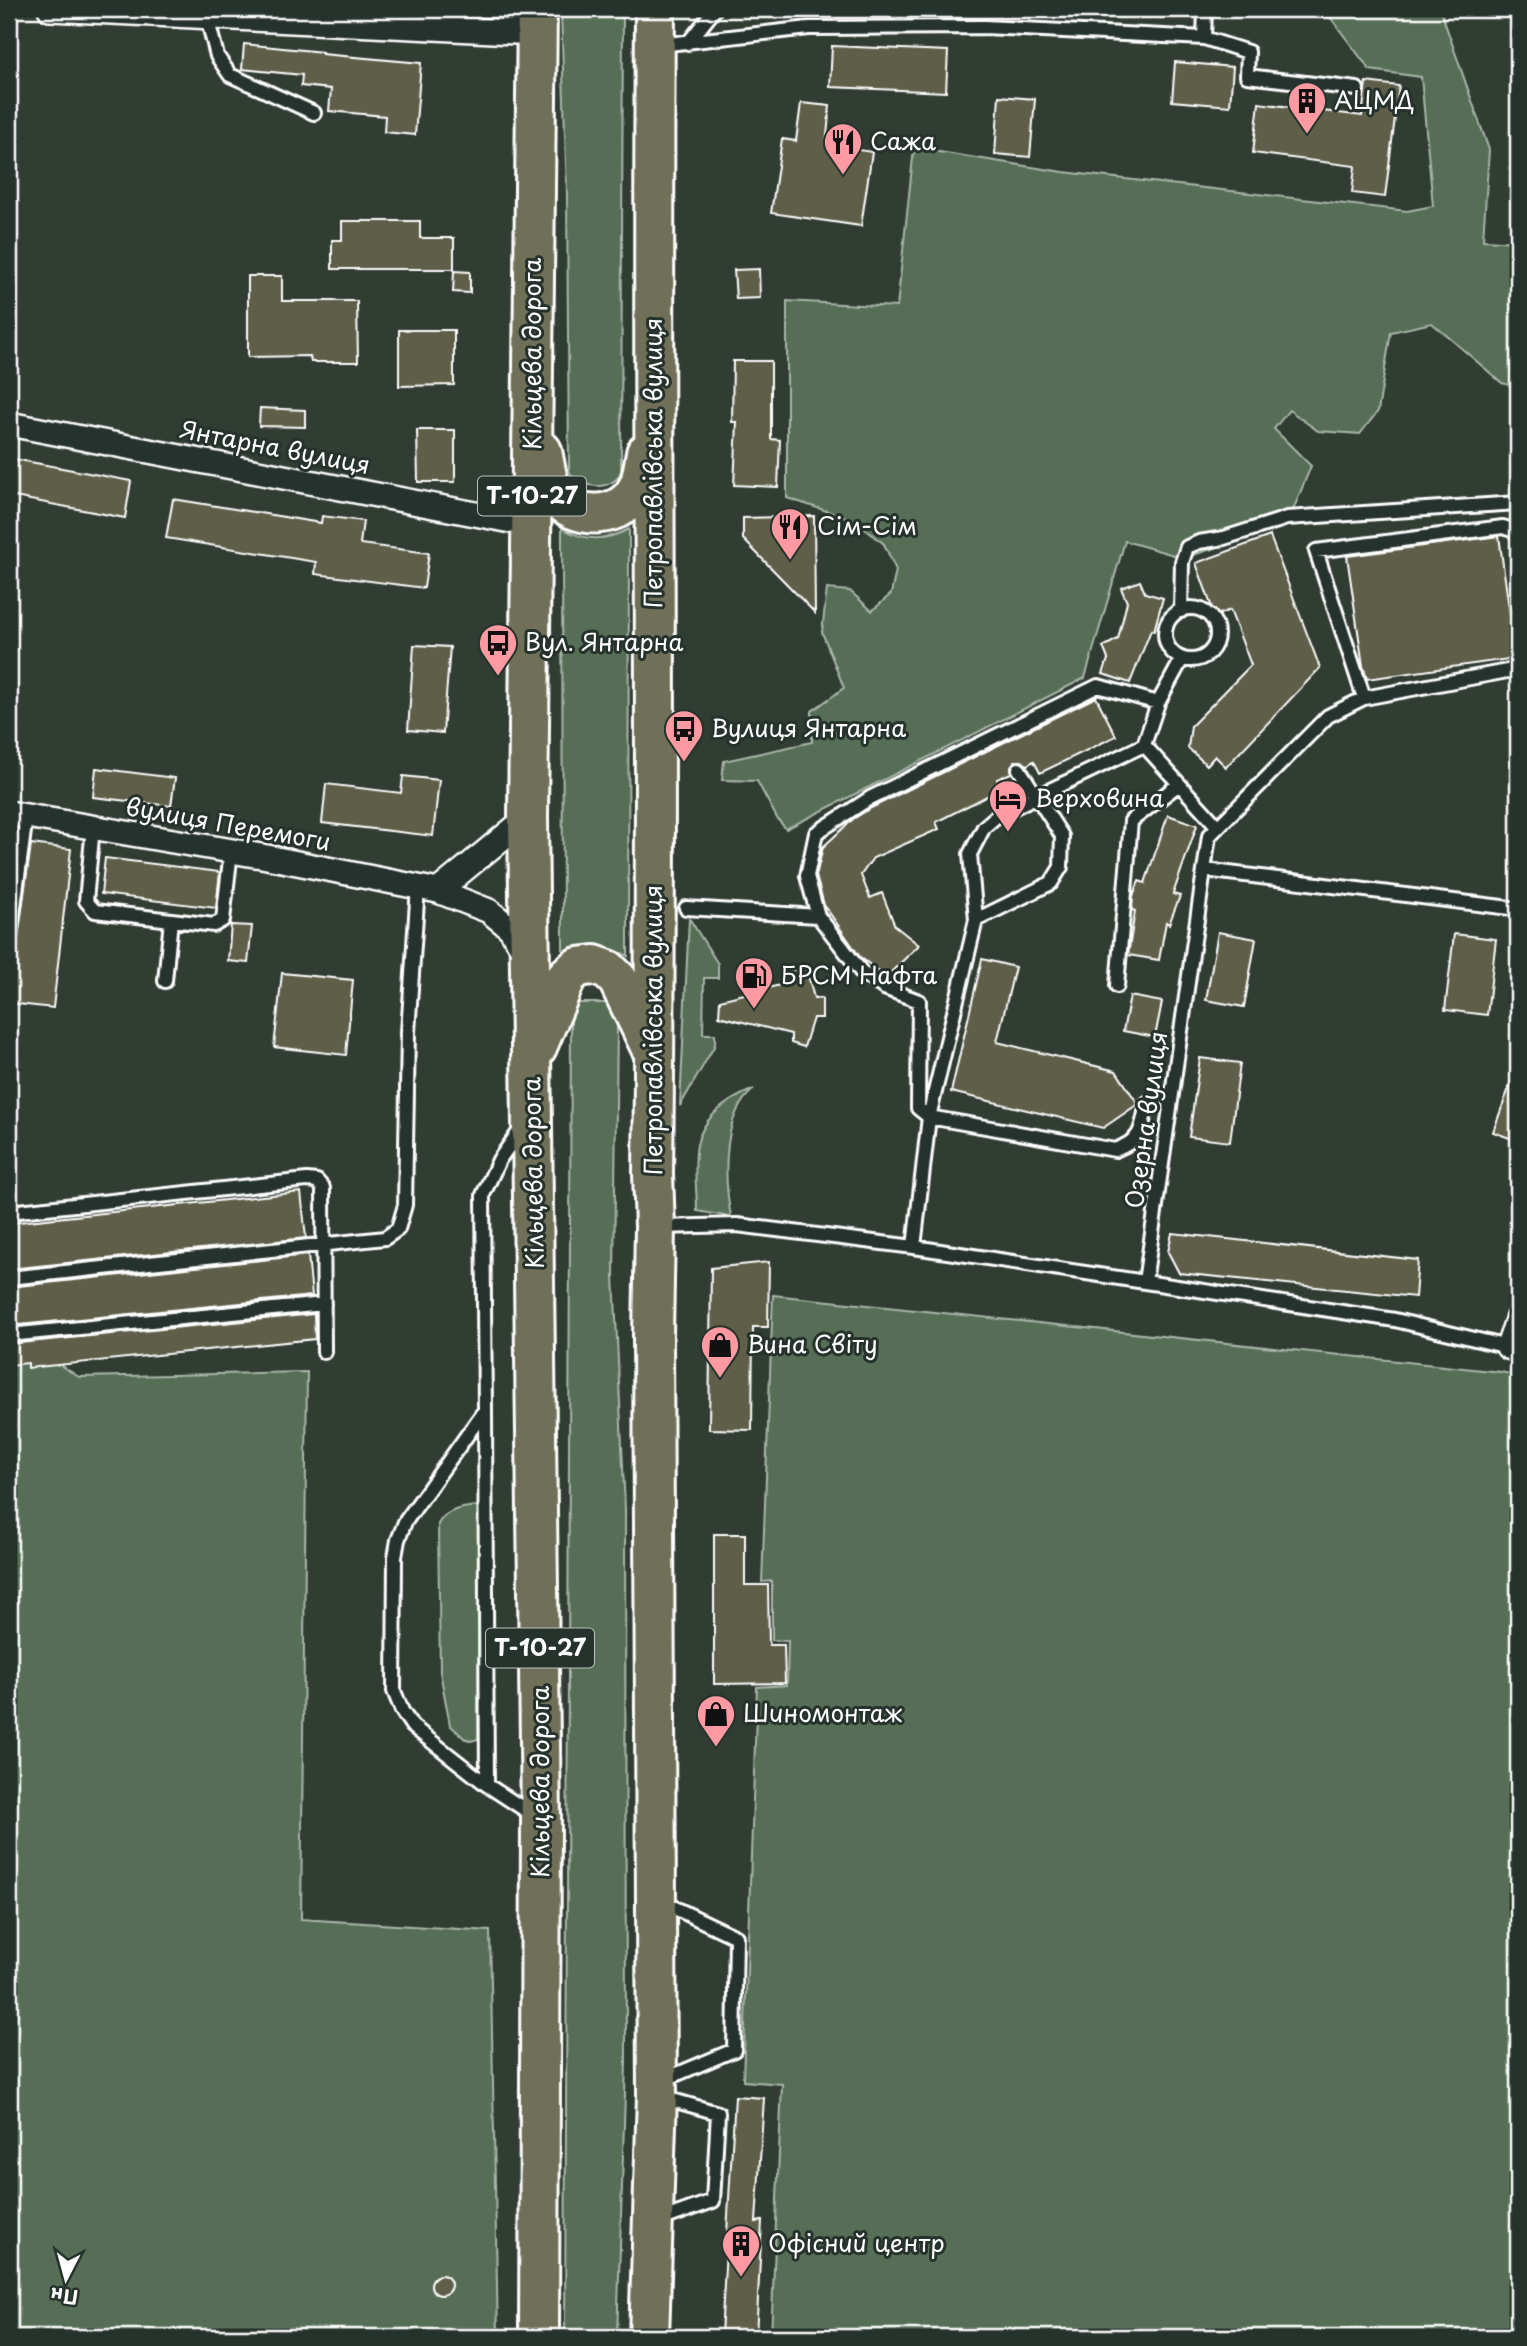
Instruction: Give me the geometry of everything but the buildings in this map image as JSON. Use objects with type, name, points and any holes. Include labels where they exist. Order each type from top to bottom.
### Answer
[{"type":"highway","name":"Кільцева дорога","points":[[536,21],[528,817],[534,1111],[541,1820],[539,2337]]},
{"type":"highway","name":"Петропавлівська вулиця","points":[[657,1899],[653,1336],[653,414],[666,32]]},
{"type":"highway","points":[[533,418],[552,490],[566,507],[586,514],[606,514],[627,502],[639,486],[653,414]]},
{"type":"highway","points":[[532,1059],[567,976],[578,967],[594,965],[608,970],[618,980],[654,1054]]},
{"type":"highway","points":[[649,2337],[657,2089],[657,1899]]},
{"type":"street","points":[[65,9],[207,17],[536,21]]},
{"type":"street","name":"Янтарна вулиця","points":[[9,424],[532,525]]},
{"type":"street","name":"вулиця Перемоги","points":[[18,814],[428,889],[489,911],[510,928],[530,959]]},
{"type":"street","points":[[428,889],[528,817]]},
{"type":"street","points":[[1513,1348],[1518,1317]]},
{"type":"lane","points":[[666,32],[715,9]]},
{"type":"lane","points":[[1204,38],[1205,9]]},
{"type":"lane","points":[[207,17],[217,55],[230,75],[314,113]]},
{"type":"lane","points":[[666,32],[998,27],[1204,38],[1248,52],[1247,76],[1357,89]]},
{"type":"lane","points":[[1181,611],[1182,562],[1187,547],[1199,542],[1224,538],[1287,518],[1518,503]]},
{"type":"lane","points":[[1364,698],[1316,551],[1503,527],[1518,532]]},
{"type":"lane","points":[[1198,609],[1212,619],[1217,635],[1216,643],[1206,656],[1190,660],[1174,654],[1166,639],[1168,622],[1181,611],[1198,609]]},
{"type":"lane","points":[[914,1247],[929,1117],[976,920],[970,853],[984,827],[998,815],[1144,745],[1158,703],[1182,659]]},
{"type":"lane","name":"Озерна вулиця","points":[[1145,1282],[1209,836],[1328,716],[1364,698],[1518,669]]},
{"type":"lane","points":[[1147,1102],[1140,1135],[1130,1144],[1115,1150],[929,1117],[918,1108],[919,1001],[884,988],[862,973],[818,915],[807,876],[816,833],[870,798],[1001,738],[1098,686],[1158,703]]},
{"type":"lane","points":[[1144,745],[1218,827]]},
{"type":"lane","points":[[976,920],[1051,883],[1061,867],[1062,835],[1018,769]]},
{"type":"lane","points":[[1117,986],[1131,821],[1179,784]]},
{"type":"lane","points":[[9,944],[18,814]]},
{"type":"lane","points":[[93,827],[86,901],[94,911],[215,925],[223,920],[231,851]]},
{"type":"lane","points":[[1205,870],[1518,909]]},
{"type":"lane","points":[[9,1278],[385,1238],[398,1228],[405,1205],[408,1032],[428,889]]},
{"type":"lane","points":[[685,908],[818,915]]},
{"type":"lane","points":[[165,981],[171,920]]},
{"type":"lane","points":[[487,1785],[483,1195],[499,1160],[534,1111]]},
{"type":"lane","points":[[9,1212],[317,1181],[323,1188],[324,1352]]},
{"type":"lane","points":[[655,1227],[737,1225],[914,1247],[1395,1320],[1513,1348]]},
{"type":"lane","points":[[9,1335],[324,1304]]},
{"type":"lane","points":[[485,1410],[405,1522],[398,1540],[395,1557],[394,1691],[412,1726],[487,1785],[541,1820]]},
{"type":"lane","points":[[657,1899],[736,1937],[734,2050],[657,2089]]},
{"type":"lane","points":[[654,2222],[713,2201],[718,2113],[657,2089]]},
{"type":"green space","points":[[561,9],[623,9],[621,470],[612,482],[596,486],[580,482],[569,471],[567,195]]},
{"type":"green space","points":[[1324,9],[1440,9],[1489,150],[1483,240],[1518,242],[1518,387],[1502,383],[1432,323],[1391,332],[1378,411],[1360,434],[1318,431],[1289,410],[1274,429],[1311,466],[1287,525],[1184,558],[1125,541],[1085,678],[786,829],[778,820],[757,781],[722,780],[724,761],[812,742],[812,711],[844,688],[822,632],[827,589],[850,591],[872,611],[891,594],[896,570],[884,544],[854,520],[787,498],[787,301],[897,307],[914,148],[1063,172],[1407,211],[1433,206],[1421,77],[1370,70]]},
{"type":"green space","points":[[562,528],[587,538],[603,538],[629,529],[628,956],[612,949],[596,947],[563,956]]},
{"type":"green space","points":[[689,918],[718,964],[718,978],[704,978],[703,1034],[715,1034],[715,1045],[680,1106]]},
{"type":"green space","points":[[580,1003],[608,1003],[614,1010],[617,1022],[614,1276],[625,1509],[626,2063],[617,2337],[565,2337],[571,1017],[572,1007]]},
{"type":"green space","points":[[754,1089],[743,1100],[730,1131],[726,1167],[731,1217],[697,1211],[695,1161],[700,1135],[718,1110]]},
{"type":"green space","points":[[773,1295],[1501,1372],[1518,1376],[1518,2337],[771,2337],[782,2084],[743,2081],[757,1687],[787,1685],[788,1641],[772,1640],[772,1581],[762,1582]]},
{"type":"green space","points":[[9,1343],[25,1343],[79,1377],[307,1372],[301,1919],[490,1931],[498,2337],[9,2337]]},
{"type":"green space","points":[[479,1506],[478,1739],[471,1741],[450,1725],[440,1672],[438,1524],[451,1512]]},
{"type":"place","name":"АЦМД","points":[[1307,135]]},
{"type":"place","name":"Сажа","points":[[843,176]]},
{"type":"place","name":"Сім-Сім","points":[[790,561]]},
{"type":"place","name":"Вул. Янтарна","points":[[498,677]]},
{"type":"place","name":"Вулиця Янтарна","points":[[684,763]]},
{"type":"place","name":"Верховина","points":[[1008,833]]},
{"type":"place","name":"БРСМ Нафта","points":[[754,1010]]},
{"type":"place","name":"Вина Світу","points":[[720,1379]]},
{"type":"place","name":"Шиномонтаж","points":[[716,1748]]},
{"type":"place","name":"Офісний центр","points":[[741,2278]]}]
